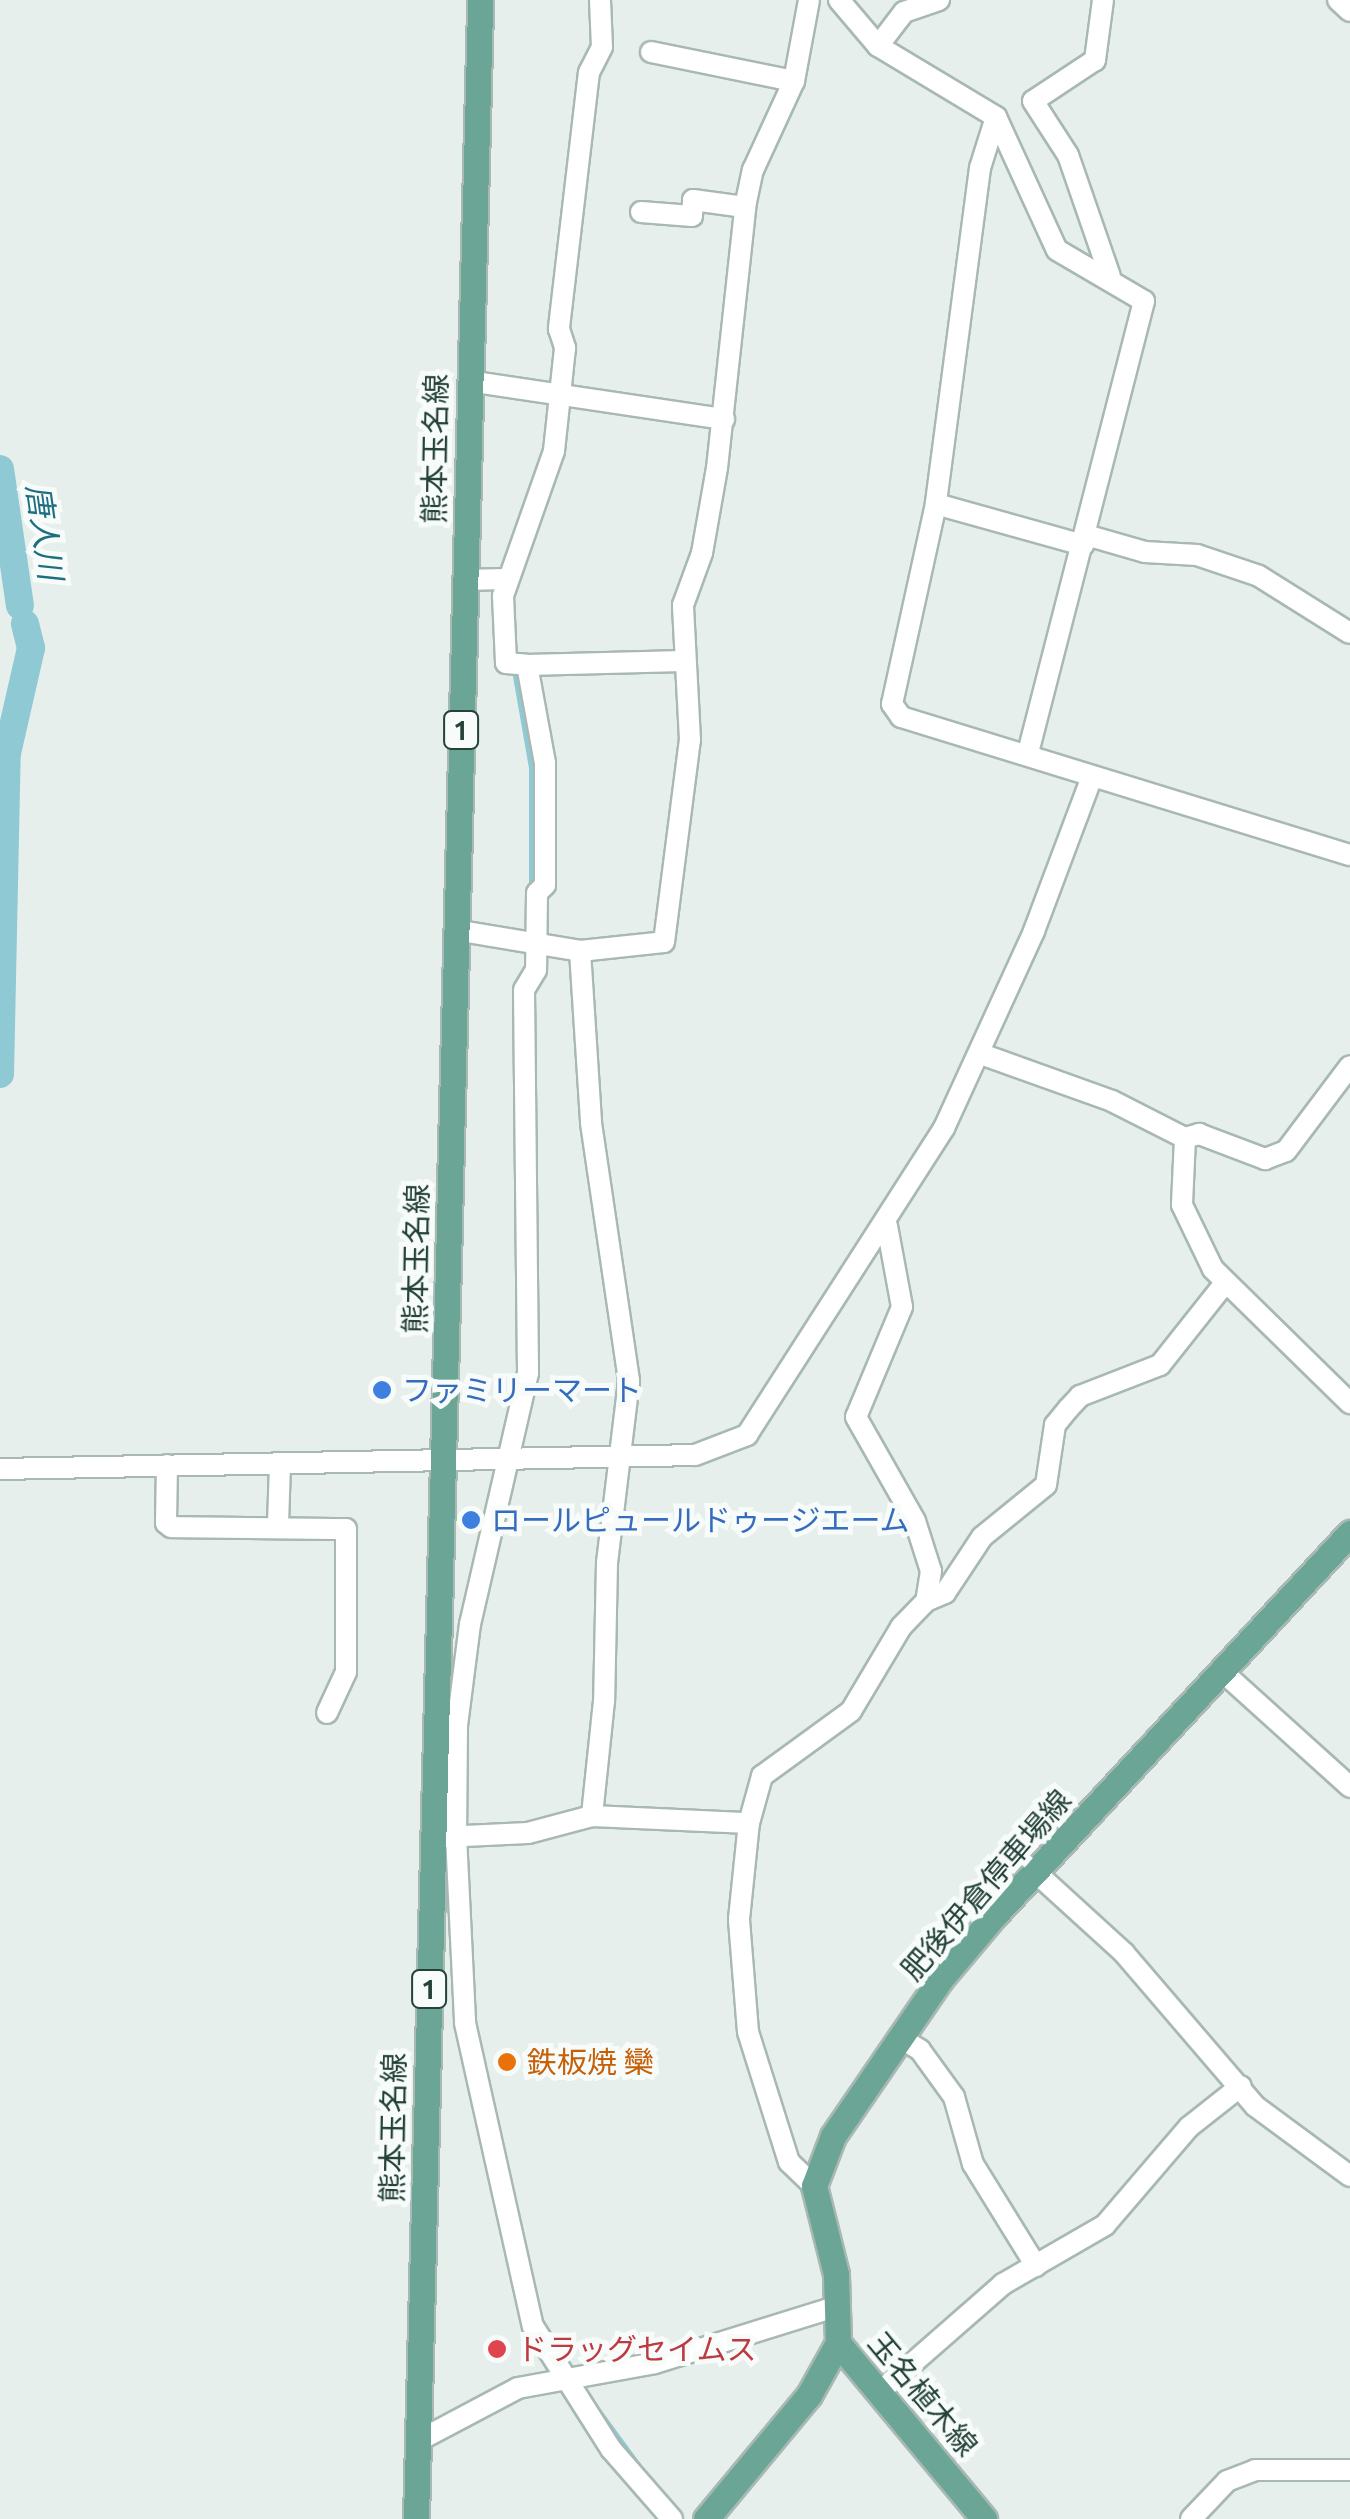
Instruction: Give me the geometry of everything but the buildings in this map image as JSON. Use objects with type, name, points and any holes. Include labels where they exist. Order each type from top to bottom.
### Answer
[{"type":"main road","name":"熊本玉名線","points":[[416,2519],[456,1836],[443,1460],[480,0]]},
{"type":"main road","name":"肥後伊倉停車場線","points":[[814,2186],[833,2136],[938,1981],[1034,1871],[1224,1673],[1350,1533]]},
{"type":"main road","points":[[814,2186],[838,2306],[838,2343]]},
{"type":"main road","name":"玉名植木線","points":[[706,2519],[809,2395],[838,2343],[882,2390],[984,2519]]},
{"type":"street","points":[[600,0],[602,47],[590,72],[559,329],[565,348],[561,399],[547,476],[504,578],[544,764],[545,885],[537,893],[536,970],[524,990],[528,1373],[519,1456],[470,1624],[457,1726],[456,1836],[465,2023],[533,2326],[611,2449],[672,2519]]},
{"type":"street","points":[[455,930],[580,950],[664,942],[690,740],[683,605],[702,553],[724,419],[722,383],[745,207],[753,170],[794,81],[809,0]]},
{"type":"street","points":[[839,0],[878,46],[996,117],[1057,250],[1136,292],[1146,310],[1028,754]]},
{"type":"street","points":[[878,46],[904,12],[939,0]]},
{"type":"street","points":[[1102,0],[1095,60],[1033,101],[1068,155],[1110,276]]},
{"type":"street","points":[[1338,0],[1350,11]]},
{"type":"street","points":[[651,52],[794,81]]},
{"type":"street","points":[[996,117],[980,168],[936,504],[892,704],[902,717],[1350,855]]},
{"type":"street","points":[[641,212],[692,216],[694,200],[745,207]]},
{"type":"street","points":[[469,381],[561,399],[724,419]]},
{"type":"street","points":[[936,504],[1145,552],[1197,556],[1259,576],[1350,633]]},
{"type":"street","points":[[464,580],[504,578]]},
{"type":"street","points":[[520,665],[683,661]]},
{"type":"street","points":[[0,1469],[695,1454],[748,1435],[887,1226],[982,1054],[1091,778]]},
{"type":"street","points":[[580,950],[591,1123],[626,1353],[624,1453],[607,1563],[604,1700],[592,1816]]},
{"type":"street","points":[[982,1054],[1112,1100],[1185,1138],[1199,1134],[1265,1160],[1277,1158],[1350,1066]]},
{"type":"street","points":[[1185,1138],[1182,1205],[1224,1283],[1350,1403]]},
{"type":"street","points":[[887,1226],[902,1307],[856,1417],[915,1520],[931,1571],[926,1601]]},
{"type":"street","points":[[814,2186],[788,2162],[748,2032],[739,1920],[749,1824],[768,1768],[851,1711],[901,1626],[926,1601],[944,1593],[982,1537],[1046,1485],[1055,1426],[1080,1396],[1160,1365],[1224,1283]]},
{"type":"street","points":[[278,1524],[280,1463]]},
{"type":"street","points":[[166,1465],[166,1523],[172,1526],[278,1524],[346,1529],[346,1672],[327,1714]]},
{"type":"street","points":[[1224,1673],[1350,1787]]},
{"type":"street","points":[[456,1836],[528,1833],[592,1816],[749,1824]]},
{"type":"street","points":[[1034,1871],[1124,1953],[1282,2128],[1350,2176]]},
{"type":"street","points":[[902,2039],[920,2050],[954,2097],[973,2164],[1036,2266]]},
{"type":"street","points":[[882,2390],[1004,2284],[1105,2226],[1189,2127],[1241,2086]]},
{"type":"street","points":[[418,2441],[518,2388],[655,2363],[838,2306]]},
{"type":"street","points":[[1191,2519],[1226,2481],[1254,2470],[1350,2470]]},
{"type":"waterway","name":"唐人川","points":[[0,469],[20,606]]},
{"type":"waterway","name":"唐人川","points":[[0,1074],[7,753],[31,648],[25,624]]},
{"type":"waterway","points":[[514,670],[531,767],[531,882]]},
{"type":"waterway","points":[[598,2410],[642,2470]]},
{"type":"place","name":"ファミリーマート","points":[[382,1390]]},
{"type":"place","name":"ロールピュールドゥージエーム","points":[[471,1520]]},
{"type":"place","name":"鉄板焼 欒","points":[[507,2062]]},
{"type":"place","name":"ドラッグセイムス","points":[[497,2349]]}]
